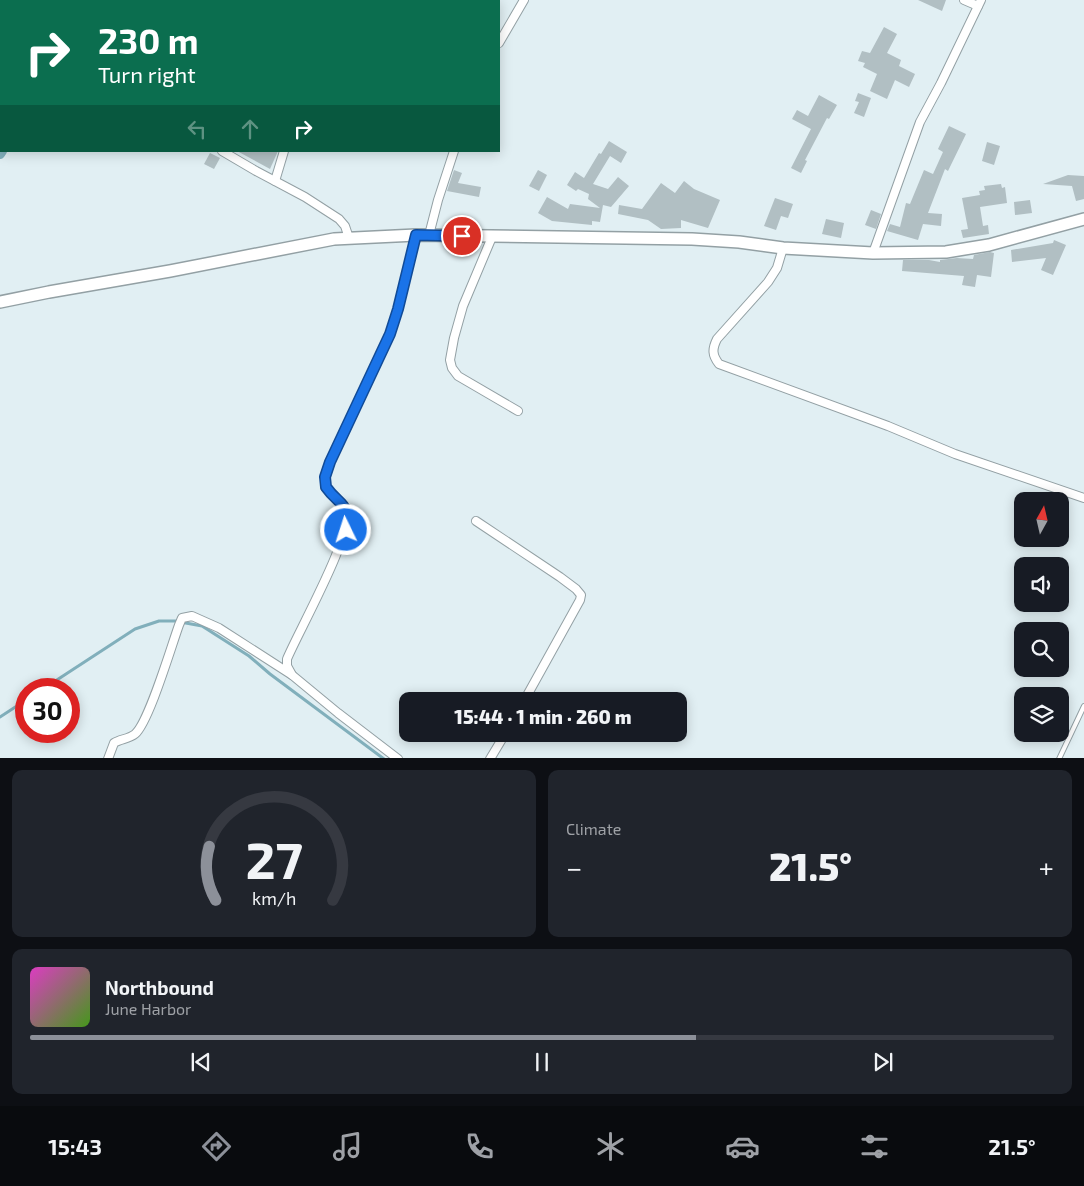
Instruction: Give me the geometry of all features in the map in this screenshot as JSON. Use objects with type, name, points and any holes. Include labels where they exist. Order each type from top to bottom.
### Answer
[{"type":"main road","points":[[0,302],[170,272],[313,242],[348,238],[416,235],[692,239],[739,242],[783,248],[873,253],[946,252],[989,245],[1084,219]]},
{"type":"street","points":[[500,41],[524,0]]},
{"type":"street","points":[[873,253],[920,122],[979,3],[964,0]]},
{"type":"street","points":[[224,152],[305,197],[339,219],[345,226],[348,238]]},
{"type":"street","points":[[275,181],[284,152]]},
{"type":"street","points":[[429,236],[438,200],[454,152]]},
{"type":"street","points":[[292,675],[287,666],[287,660],[346,530],[346,510],[326,487],[325,477],[330,462],[390,334],[416,235]]},
{"type":"street","points":[[492,237],[463,306],[450,360],[452,368],[458,376],[518,411]]},
{"type":"street","points":[[783,248],[777,268],[768,282],[717,339],[713,347],[713,354],[719,364],[888,426],[938,447],[1084,498]]},
{"type":"street","points":[[476,521],[560,576],[581,594],[580,600],[563,633],[529,692]]},
{"type":"street","points":[[108,758],[114,743],[133,736],[143,722],[180,622],[192,616],[219,628],[292,675],[338,713],[398,758]]},
{"type":"street","points":[[490,758],[500,742]]},
{"type":"lane","points":[[1059,758],[1084,706]]},
{"type":"building","points":[[918,0],[946,0],[942,11]]},
{"type":"building","points":[[884,27],[897,34],[887,53],[901,60],[899,66],[915,74],[909,87],[895,80],[887,99],[870,91],[877,74],[863,67],[865,63],[858,61],[862,51],[870,53]]},
{"type":"building","points":[[858,93],[871,98],[864,117],[854,113],[859,102],[855,101]]},
{"type":"building","points":[[819,95],[837,105],[829,119],[827,118],[805,160],[807,161],[801,173],[791,168],[811,129],[792,119],[797,110],[808,116]]},
{"type":"building","points":[[949,126],[966,134],[948,171],[945,169],[928,213],[942,214],[941,226],[923,224],[918,240],[887,231],[890,224],[900,227],[906,203],[910,204],[924,170],[933,174],[943,152],[938,149]]},
{"type":"building","points":[[609,141],[627,152],[621,163],[610,156],[593,184],[608,189],[618,177],[629,186],[611,207],[603,205],[600,222],[592,221],[592,225],[552,221],[538,213],[547,197],[568,209],[570,204],[600,208],[588,199],[589,194],[578,189],[576,191],[567,185],[575,172],[584,178],[599,153],[601,154]]},
{"type":"building","points":[[987,142],[1000,146],[994,165],[982,161]]},
{"type":"building","points":[[239,152],[278,152],[270,169]]},
{"type":"building","points":[[210,153],[220,158],[214,169],[204,164]]},
{"type":"building","points":[[454,170],[462,173],[458,183],[481,187],[479,197],[447,191]]},
{"type":"building","points":[[538,170],[547,175],[539,191],[529,186]]},
{"type":"building","points":[[1068,175],[1084,176],[1084,199],[1076,201],[1072,186],[1043,184]]},
{"type":"building","points":[[684,181],[694,189],[720,200],[708,228],[681,220],[681,228],[661,229],[648,220],[618,214],[619,205],[642,209],[661,183],[675,193]]},
{"type":"building","points":[[1001,184],[1002,188],[1005,187],[1007,203],[980,207],[983,226],[988,225],[989,234],[963,238],[961,230],[968,229],[962,198],[980,195],[979,191],[985,190],[984,186]]},
{"type":"building","points":[[775,198],[793,204],[788,218],[781,216],[776,230],[764,226]]},
{"type":"building","points":[[1030,200],[1032,213],[1015,215],[1014,202]]},
{"type":"building","points":[[871,210],[881,214],[876,229],[865,225]]},
{"type":"building","points":[[826,219],[844,223],[841,238],[822,234]]},
{"type":"building","points":[[1054,240],[1066,245],[1053,275],[1041,270],[1046,258],[1012,262],[1011,250],[1053,243]]},
{"type":"building","points":[[994,253],[991,277],[977,275],[975,287],[962,285],[964,276],[902,271],[903,260],[940,262],[940,260],[957,258],[973,259],[974,255]]},
{"type":"waterway","points":[[60,678],[135,629],[159,621],[175,621],[202,626],[249,656],[270,674],[383,758]]},
{"type":"waterway","points":[[0,717],[15,707]]},
{"type":"route","points":[[346,530],[347,512],[341,502],[330,494],[326,487],[325,477],[330,462],[390,334],[416,235],[462,236]]}]
